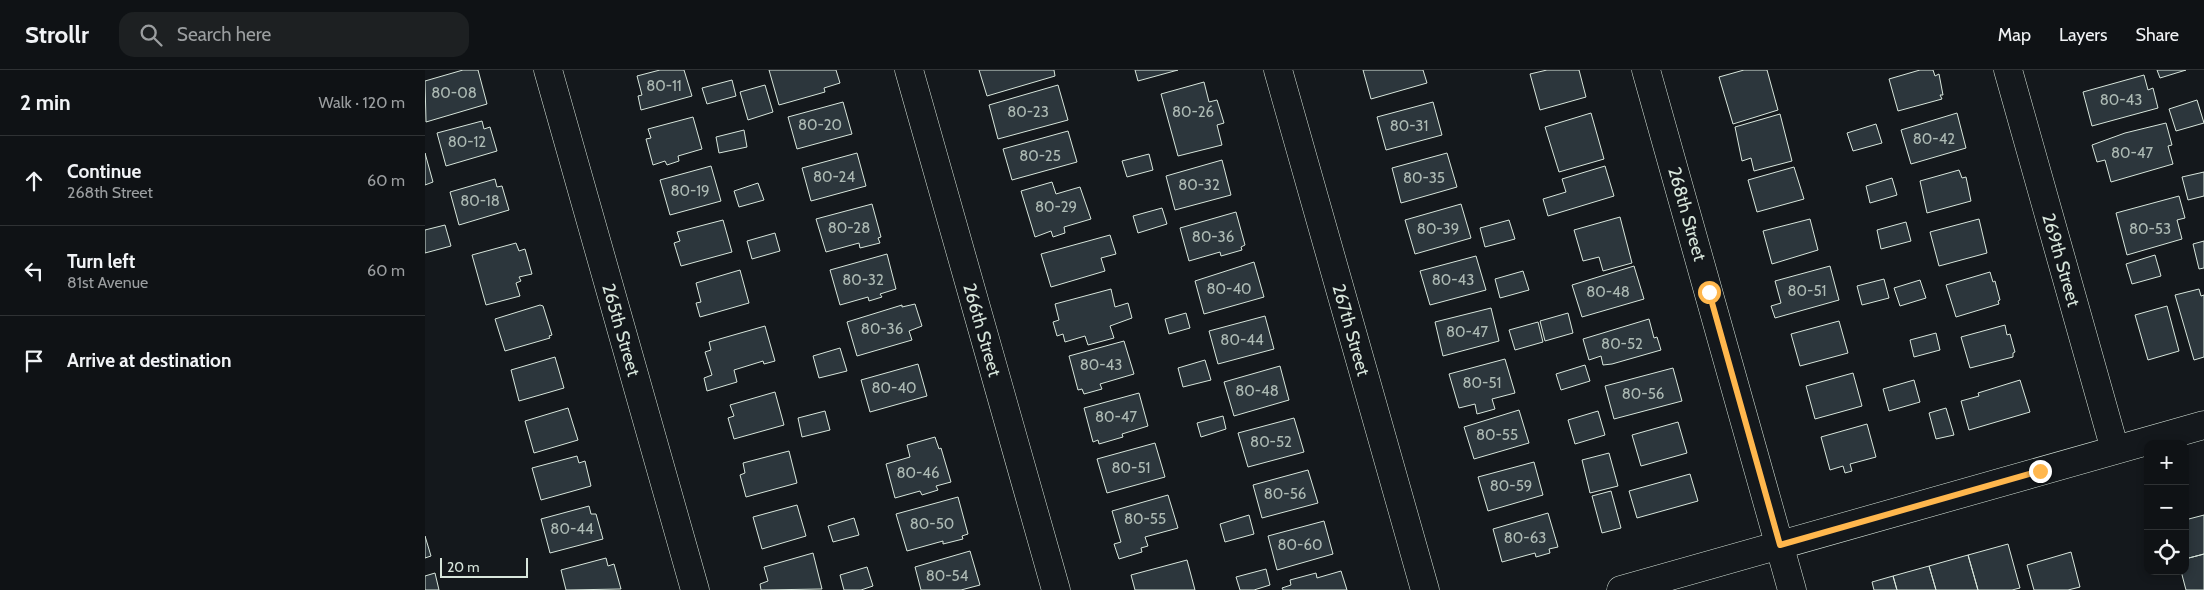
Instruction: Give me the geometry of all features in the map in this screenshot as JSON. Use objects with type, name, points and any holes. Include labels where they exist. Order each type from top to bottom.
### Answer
[{"type":"street","name":"265th Street","points":[[548,70],[695,590]]},
{"type":"street","name":"266th Street","points":[[909,70],[1056,590]]},
{"type":"street","name":"267th Street","points":[[1278,70],[1425,590]]},
{"type":"street","name":"268th Street","points":[[1646,70],[1793,590]]},
{"type":"street","name":"269th Street","points":[[2008,70],[2115,450]]},
{"type":"street","points":[[1621,590],[2204,425]]},
{"type":"building","points":[[463,70],[478,70],[487,104],[426,122],[425,81]]},
{"type":"building","points":[[660,70],[684,70],[692,96],[641,110],[638,96],[642,95],[637,76]]},
{"type":"building","points":[[769,70],[836,70],[840,83],[824,88],[825,92],[779,105]]},
{"type":"building","points":[[979,70],[1054,70],[1055,76],[987,96]]},
{"type":"building","points":[[1135,70],[1178,70],[1138,81]]},
{"type":"building","points":[[1363,70],[1423,70],[1427,83],[1371,99]]},
{"type":"building","points":[[1547,70],[1579,70],[1586,97],[1540,110],[1530,74]]},
{"type":"building","points":[[1744,70],[1767,70],[1778,110],[1733,124],[1719,77]]},
{"type":"building","points":[[1920,70],[1933,70],[1935,76],[1939,74],[1943,95],[1940,95],[1942,99],[1898,111],[1889,79]]},
{"type":"building","points":[[2157,70],[2186,70],[2160,78]]},
{"type":"building","points":[[2144,75],[2148,90],[2153,88],[2158,108],[2092,126],[2083,92]]},
{"type":"building","points":[[732,80],[736,96],[707,104],[702,88]]},
{"type":"building","points":[[1204,82],[1209,102],[1217,100],[1224,123],[1217,125],[1222,145],[1178,156],[1161,94]]},
{"type":"building","points":[[765,85],[773,112],[748,120],[740,92]]},
{"type":"building","points":[[1058,85],[1068,120],[998,139],[989,105]]},
{"type":"building","points":[[2197,100],[2204,123],[2176,131],[2169,109]]},
{"type":"building","points":[[843,102],[852,134],[797,149],[788,117]]},
{"type":"building","points":[[1433,102],[1442,135],[1386,150],[1377,117]]},
{"type":"building","points":[[1591,113],[1604,159],[1559,172],[1545,127]]},
{"type":"building","points":[[1957,113],[1966,148],[1911,164],[1901,130]]},
{"type":"building","points":[[1780,114],[1792,161],[1754,171],[1751,158],[1742,161],[1735,127]]},
{"type":"building","points":[[693,117],[702,149],[678,156],[679,161],[667,165],[665,161],[653,165],[646,139],[651,138],[648,129]]},
{"type":"building","points":[[482,121],[484,129],[490,127],[497,151],[446,166],[437,133]]},
{"type":"building","points":[[2166,123],[2172,145],[2168,146],[2173,164],[2111,182],[2105,160],[2097,162],[2092,145],[2125,133]]},
{"type":"building","points":[[1876,124],[1882,143],[1853,151],[1847,133]]},
{"type":"building","points":[[744,130],[747,147],[719,153],[716,137]]},
{"type":"building","points":[[1068,131],[1077,162],[1012,180],[1003,149]]},
{"type":"building","points":[[425,153],[433,182],[425,185]]},
{"type":"building","points":[[857,153],[866,186],[811,201],[802,168]]},
{"type":"building","points":[[1447,153],[1457,187],[1401,203],[1392,168]]},
{"type":"building","points":[[1149,154],[1153,170],[1127,177],[1122,161]]},
{"type":"building","points":[[1222,160],[1231,195],[1175,210],[1166,176]]},
{"type":"building","points":[[711,166],[721,201],[670,215],[660,180]]},
{"type":"building","points":[[1605,166],[1614,196],[1548,216],[1543,199],[1566,192],[1562,179]]},
{"type":"building","points":[[1794,167],[1804,199],[1757,212],[1748,180]]},
{"type":"building","points":[[1959,170],[1962,178],[1966,177],[1971,201],[1927,213],[1920,181]]},
{"type":"building","points":[[2204,172],[2204,196],[2188,200],[2182,177]]},
{"type":"building","points":[[1892,178],[1897,195],[1870,203],[1866,186]]},
{"type":"building","points":[[495,179],[497,187],[502,186],[509,210],[459,225],[450,192]]},
{"type":"building","points":[[1052,182],[1056,194],[1080,187],[1091,219],[1064,227],[1065,233],[1053,237],[1051,231],[1035,237],[1021,191]]},
{"type":"building","points":[[758,183],[764,200],[739,207],[734,191]]},
{"type":"building","points":[[2179,196],[2185,218],[2177,220],[2182,239],[2127,255],[2116,213]]},
{"type":"building","points":[[872,204],[881,237],[878,238],[880,243],[860,248],[859,243],[826,252],[816,219]]},
{"type":"building","points":[[1461,204],[1471,238],[1415,254],[1405,220]]},
{"type":"building","points":[[1162,208],[1167,224],[1138,233],[1133,216]]},
{"type":"building","points":[[1236,212],[1245,245],[1241,247],[1242,250],[1221,256],[1220,252],[1189,261],[1180,228]]},
{"type":"building","points":[[1620,217],[1632,263],[1603,271],[1599,257],[1583,261],[1574,230]]},
{"type":"building","points":[[1810,219],[1818,250],[1772,264],[1763,231]]},
{"type":"building","points":[[1979,219],[1987,253],[1939,266],[1930,232]]},
{"type":"building","points":[[723,220],[732,252],[681,266],[674,243],[680,241],[677,232]]},
{"type":"building","points":[[1509,220],[1515,239],[1485,247],[1480,228]]},
{"type":"building","points":[[1906,222],[1911,241],[1881,249],[1877,230]]},
{"type":"building","points":[[445,225],[451,246],[425,253],[425,230]]},
{"type":"building","points":[[775,233],[780,251],[752,259],[747,241]]},
{"type":"building","points":[[1110,235],[1116,254],[1101,258],[1105,271],[1051,287],[1041,254]]},
{"type":"building","points":[[2204,241],[2204,268],[2199,269],[2193,244]]},
{"type":"building","points":[[516,243],[519,251],[525,249],[532,274],[519,277],[521,281],[516,283],[520,296],[486,305],[472,255]]},
{"type":"building","points":[[887,254],[896,289],[880,294],[882,297],[869,301],[868,297],[840,305],[830,270]]},
{"type":"building","points":[[2155,255],[2161,276],[2132,284],[2126,264]]},
{"type":"building","points":[[1476,256],[1486,290],[1430,305],[1420,271]]},
{"type":"building","points":[[1254,262],[1264,297],[1204,314],[1195,281]]},
{"type":"building","points":[[1634,266],[1644,299],[1582,317],[1572,285]]},
{"type":"building","points":[[1830,266],[1839,300],[1775,318],[1771,306],[1781,303],[1775,281]]},
{"type":"building","points":[[740,270],[749,303],[700,317],[696,303],[701,302],[696,283]]},
{"type":"building","points":[[1523,271],[1529,290],[1500,298],[1495,279]]},
{"type":"building","points":[[1990,272],[1993,282],[1995,281],[2000,300],[1998,301],[1999,304],[1956,317],[1946,285]]},
{"type":"building","points":[[1884,279],[1889,298],[1862,305],[1857,286]]},
{"type":"building","points":[[1920,280],[1926,298],[1900,306],[1894,288]]},
{"type":"building","points":[[1111,289],[1115,307],[1128,303],[1132,318],[1110,326],[1114,338],[1088,345],[1085,336],[1065,342],[1063,334],[1057,336],[1053,322],[1059,320],[1055,304]]},
{"type":"building","points":[[2199,289],[2201,296],[2204,295],[2204,357],[2194,360],[2175,295]]},
{"type":"building","points":[[915,304],[922,326],[909,331],[912,340],[857,356],[847,322],[902,305],[902,307]]},
{"type":"building","points":[[540,305],[543,306],[552,335],[549,336],[550,338],[505,351],[495,319]]},
{"type":"building","points":[[2167,306],[2179,351],[2148,360],[2135,315]]},
{"type":"building","points":[[1491,308],[1499,341],[1443,356],[1435,322]]},
{"type":"building","points":[[1186,313],[1190,328],[1169,334],[1165,319]]},
{"type":"building","points":[[1568,313],[1573,333],[1545,341],[1540,321]]},
{"type":"building","points":[[1265,316],[1274,349],[1218,364],[1209,331]]},
{"type":"building","points":[[1649,319],[1654,338],[1657,337],[1661,350],[1612,364],[1603,365],[1601,356],[1589,360],[1583,339]]},
{"type":"building","points":[[1839,321],[1848,353],[1800,366],[1791,334]]},
{"type":"building","points":[[1538,322],[1543,342],[1515,350],[1509,330]]},
{"type":"building","points":[[2005,325],[2007,335],[2010,334],[2015,352],[2013,357],[1970,368],[1961,337]]},
{"type":"building","points":[[765,326],[775,361],[764,364],[763,361],[734,370],[737,382],[707,391],[704,378],[712,375],[705,352],[711,350],[709,342]]},
{"type":"building","points":[[1936,333],[1940,350],[1914,357],[1910,340]]},
{"type":"building","points":[[1124,341],[1134,374],[1100,384],[1102,389],[1084,394],[1082,389],[1078,390],[1069,356]]},
{"type":"building","points":[[840,348],[847,371],[819,378],[813,356]]},
{"type":"building","points":[[555,357],[564,388],[519,401],[511,370]]},
{"type":"building","points":[[1505,359],[1515,393],[1492,399],[1495,409],[1477,414],[1475,404],[1459,408],[1449,374]]},
{"type":"building","points":[[1205,360],[1211,380],[1183,387],[1178,368]]},
{"type":"building","points":[[918,364],[927,396],[870,412],[861,380]]},
{"type":"building","points":[[1585,365],[1590,381],[1561,390],[1556,374]]},
{"type":"building","points":[[1280,366],[1289,400],[1234,416],[1224,382]]},
{"type":"building","points":[[1673,368],[1682,401],[1614,419],[1605,386]]},
{"type":"building","points":[[1853,373],[1862,406],[1815,419],[1806,386]]},
{"type":"building","points":[[1914,380],[1920,402],[1889,411],[1883,389]]},
{"type":"building","points":[[2020,380],[2030,412],[1969,430],[1961,401],[1979,396],[1978,393]]},
{"type":"building","points":[[775,392],[784,425],[734,439],[728,418],[734,416],[730,405]]},
{"type":"building","points":[[1139,393],[1148,426],[1122,434],[1123,437],[1099,444],[1098,440],[1093,442],[1084,408]]},
{"type":"building","points":[[568,408],[578,440],[534,453],[525,421]]},
{"type":"building","points":[[1946,408],[1954,435],[1936,439],[1929,413]]},
{"type":"building","points":[[1519,410],[1529,443],[1474,459],[1464,427]]},
{"type":"building","points":[[825,411],[830,430],[802,437],[798,418]]},
{"type":"building","points":[[1598,411],[1605,435],[1575,444],[1568,420]]},
{"type":"building","points":[[1223,416],[1226,429],[1201,437],[1197,423]]},
{"type":"building","points":[[1294,418],[1304,452],[1248,467],[1238,433]]},
{"type":"building","points":[[1678,422],[1687,453],[1641,466],[1632,435]]},
{"type":"building","points":[[1867,424],[1876,457],[1850,464],[1852,471],[1845,473],[1843,466],[1830,470],[1821,437]]},
{"type":"building","points":[[935,437],[939,449],[941,448],[951,482],[936,486],[938,490],[922,495],[920,491],[895,498],[886,464],[910,457],[907,445]]},
{"type":"building","points":[[1155,443],[1165,477],[1107,493],[1097,459]]},
{"type":"building","points":[[789,451],[797,483],[746,497],[740,475],[745,473],[743,463]]},
{"type":"building","points":[[1609,453],[1618,486],[1590,493],[1582,460]]},
{"type":"building","points":[[577,456],[579,463],[585,461],[591,486],[541,500],[532,468]]},
{"type":"building","points":[[1534,462],[1543,495],[1488,511],[1478,477]]},
{"type":"building","points":[[1308,470],[1318,503],[1262,518],[1253,485]]},
{"type":"building","points":[[1690,474],[1698,501],[1637,518],[1629,491]]},
{"type":"building","points":[[1611,491],[1621,528],[1602,533],[1592,496]]},
{"type":"building","points":[[1168,495],[1178,528],[1145,537],[1148,546],[1141,548],[1142,552],[1119,559],[1114,544],[1121,542],[1112,511]]},
{"type":"building","points":[[958,497],[968,534],[962,536],[963,539],[943,544],[943,541],[907,551],[896,514]]},
{"type":"building","points":[[797,505],[806,536],[762,549],[753,517]]},
{"type":"building","points":[[589,506],[591,514],[596,514],[603,539],[550,553],[541,519]]},
{"type":"building","points":[[1548,513],[1558,547],[1549,549],[1550,553],[1536,557],[1535,553],[1502,562],[1493,529]]},
{"type":"building","points":[[1249,515],[1254,534],[1225,542],[1220,524]]},
{"type":"building","points":[[2204,515],[2204,554],[2189,558],[2189,530],[2189,519]]},
{"type":"building","points":[[854,518],[859,535],[833,542],[828,526]]},
{"type":"building","points":[[1324,521],[1333,554],[1277,570],[1268,536]]},
{"type":"building","points":[[425,536],[431,556],[425,558]]},
{"type":"building","points":[[2008,544],[2020,588],[2012,590],[1978,590],[1968,555]]},
{"type":"building","points":[[970,551],[980,585],[961,590],[921,590],[915,567]]},
{"type":"building","points":[[2071,552],[2080,587],[2068,590],[2034,590],[2027,565]]},
{"type":"building","points":[[813,553],[822,589],[761,590],[760,584],[768,581],[764,567]]},
{"type":"building","points":[[2204,554],[2204,590],[2186,590],[2182,575],[2189,575],[2189,558]]},
{"type":"building","points":[[1968,555],[1978,590],[1936,590],[1929,566]]},
{"type":"building","points":[[606,558],[608,566],[614,564],[621,589],[566,590],[561,570]]},
{"type":"building","points":[[1187,560],[1195,590],[1135,590],[1131,575]]},
{"type":"building","points":[[1929,566],[1936,590],[1897,590],[1893,576]]},
{"type":"building","points":[[867,567],[873,586],[861,590],[844,590],[840,575]]},
{"type":"building","points":[[1266,569],[1270,585],[1254,590],[1240,590],[1236,577]]},
{"type":"building","points":[[1341,571],[1347,590],[1283,590],[1282,588],[1291,585],[1290,580],[1316,573],[1317,578]]},
{"type":"building","points":[[435,573],[439,590],[425,590],[425,576]]},
{"type":"building","points":[[1893,576],[1897,590],[1874,590],[1872,582]]},
{"type":"route","points":[[1709,292],[1780,545],[2040,471]]}]
